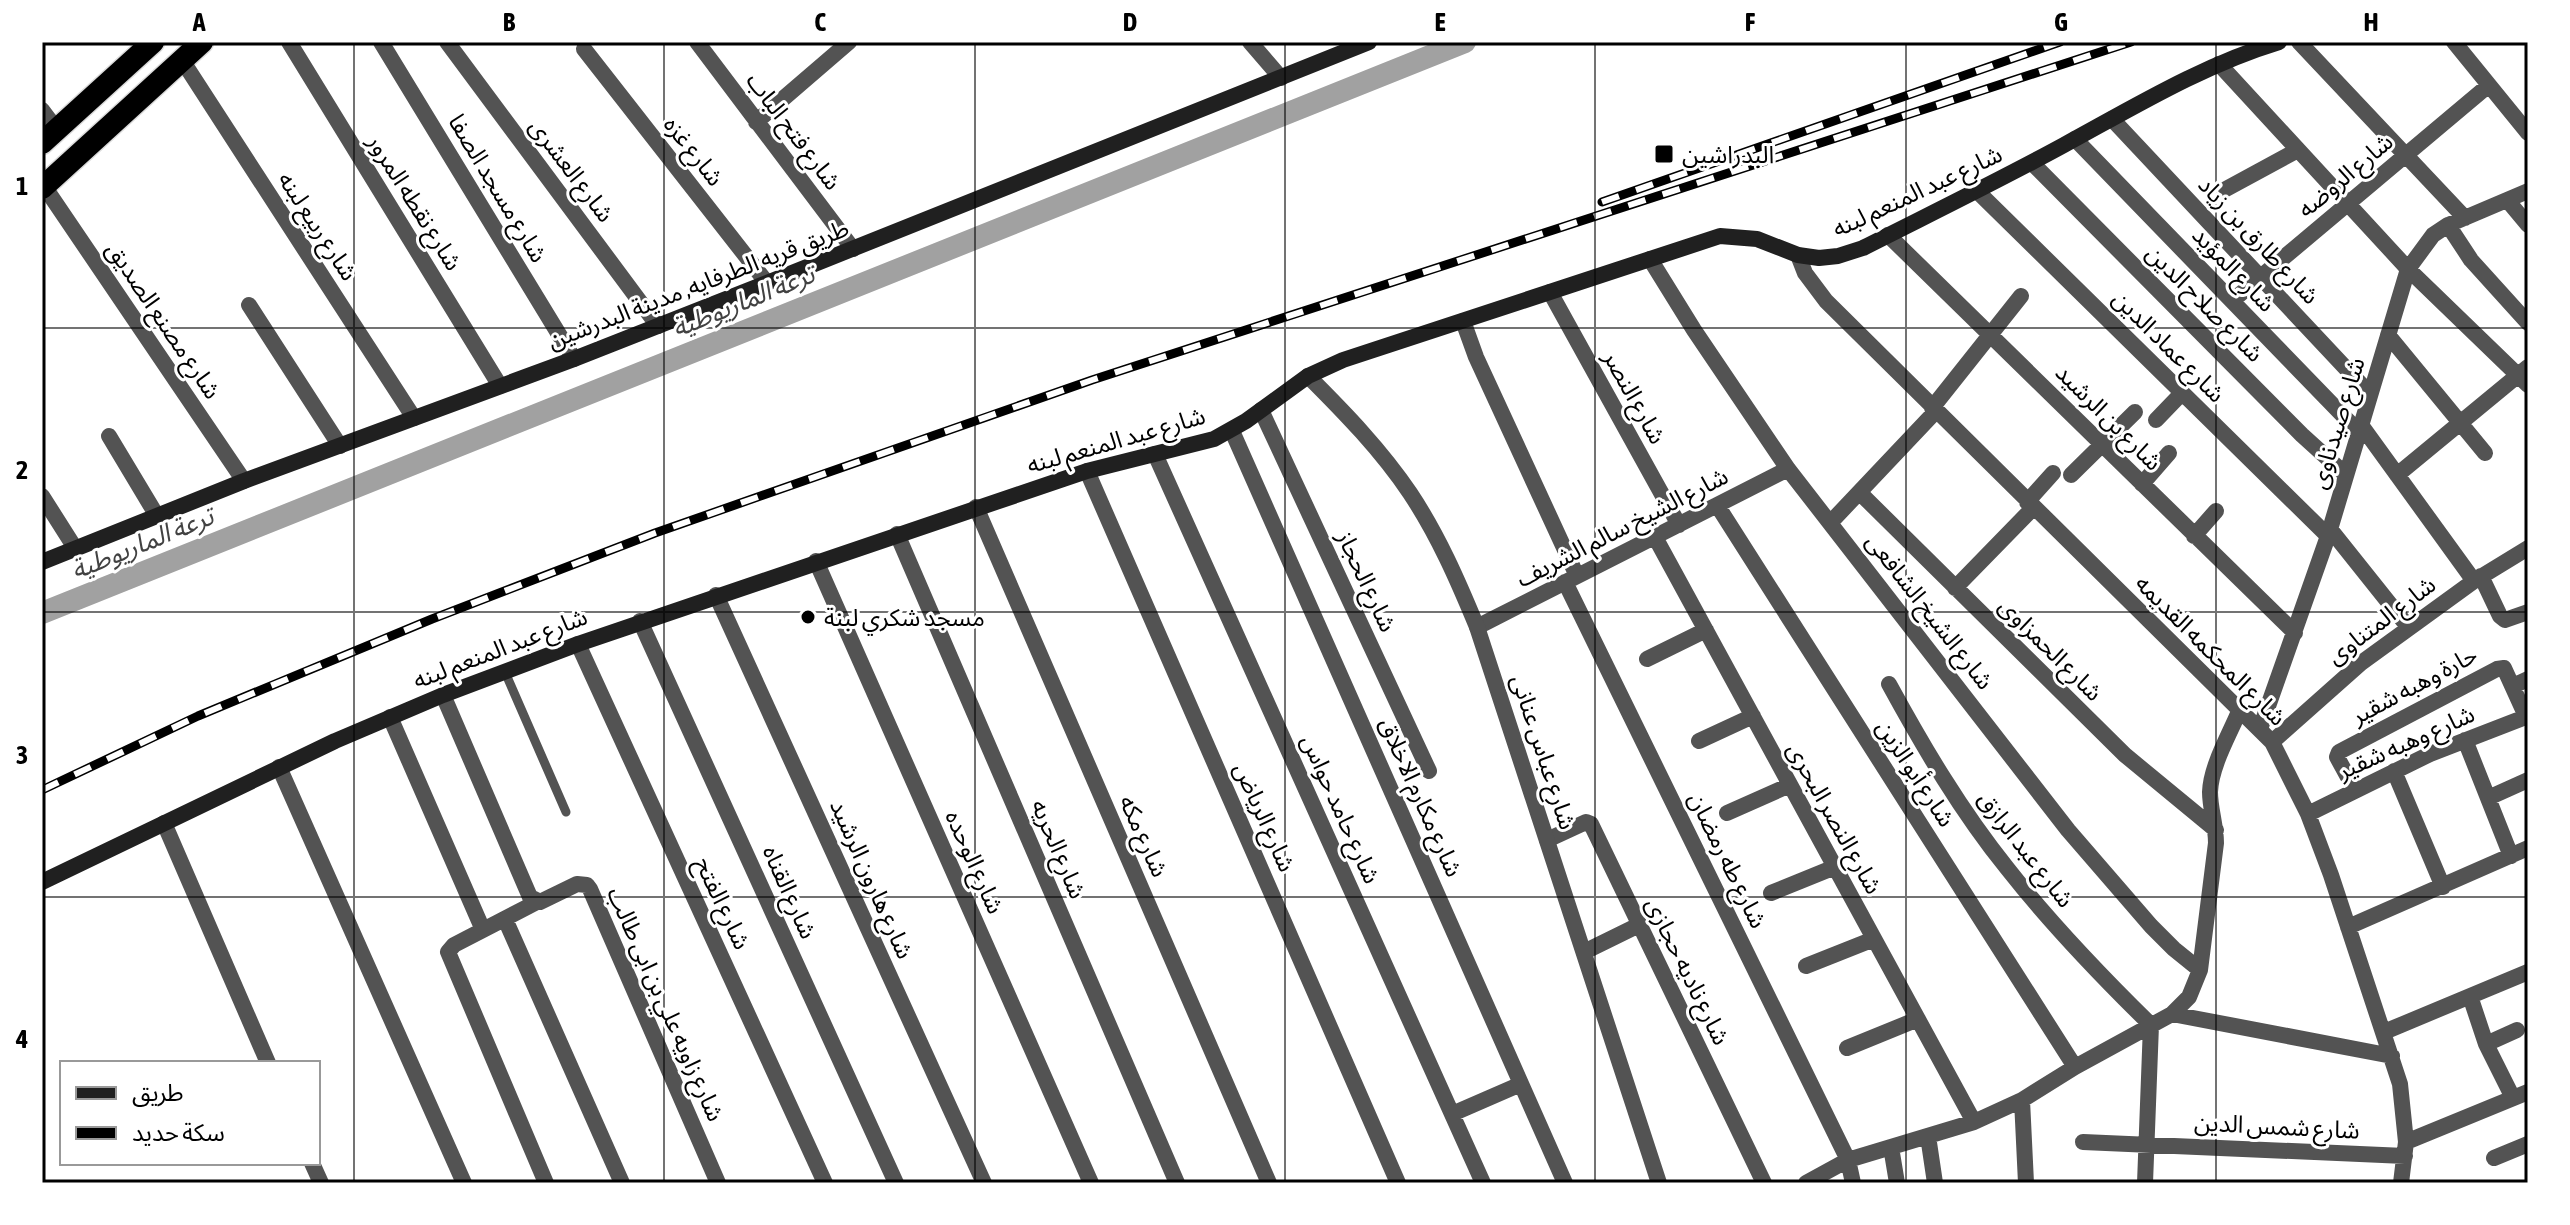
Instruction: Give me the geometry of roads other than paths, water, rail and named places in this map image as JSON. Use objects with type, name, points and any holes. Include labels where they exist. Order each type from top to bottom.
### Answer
[{"type":"highway","points":[[50,136],[153,42]]},
{"type":"highway","points":[[43,187],[202,42]]},
{"type":"main road","name":"طريق قريه الطرفايه, مدينة البدرشين","points":[[42,562],[244,481],[574,359],[853,249],[1281,78],[1338,48],[1369,42]]},
{"type":"main road","name":"شارع عبد المنعم لبنه","points":[[42,882],[279,767],[443,695],[640,621],[976,507],[1087,471],[1193,446],[1232,431],[1308,376],[1343,360],[1720,236],[1757,239],[1798,255],[1819,258],[1863,248],[2219,64],[2279,42]]},
{"type":"street","name":"شارع نقطه المرور","points":[[289,42],[500,386]]},
{"type":"street","name":"شارع مسجد الصفا","points":[[381,42],[574,359]]},
{"type":"street","name":"شارع العشرى","points":[[447,42],[658,326]]},
{"type":"street","name":"شارع فتح الباب","points":[[697,42],[853,249]]},
{"type":"street","points":[[756,122],[848,42]]},
{"type":"street","points":[[1250,42],[1281,78]]},
{"type":"street","points":[[2299,42],[2465,218]]},
{"type":"street","points":[[2454,42],[2528,133]]},
{"type":"street","name":"شارع غزه","points":[[584,49],[767,283]]},
{"type":"street","name":"شارع ربيع لبنه","points":[[182,60],[414,418]]},
{"type":"street","points":[[2219,64],[2408,269],[2525,376],[2460,423],[2397,475]]},
{"type":"street","name":"شارع الروضه","points":[[2232,301],[2489,85]]},
{"type":"street","points":[[42,110],[50,136]]},
{"type":"street","name":"شارع طارق بن زياد","points":[[2112,119],[2370,394]]},
{"type":"street","name":"شارع المؤيد","points":[[2075,139],[2360,428],[2478,578],[2500,616],[2505,620],[2528,612]]},
{"type":"street","points":[[2226,189],[2298,150]]},
{"type":"street","name":"شارع صلاح الدين","points":[[2032,163],[2302,435],[2345,474]]},
{"type":"street","name":"شارع مصنع الصديق","points":[[43,187],[244,481]]},
{"type":"street","name":"شارع عماد الدين","points":[[1977,191],[2329,533],[2409,628]]},
{"type":"street","name":"شارع صيدناوى","points":[[2260,729],[2329,533],[2408,269],[2433,235],[2448,225],[2528,191]]},
{"type":"street","points":[[2508,201],[2528,225]]},
{"type":"street","points":[[2448,225],[2471,260],[2528,323]]},
{"type":"street","name":"شارع بن الرشيد","points":[[1888,235],[2295,633]]},
{"type":"street","name":"شارع المحكمه القديمه","points":[[1798,255],[1805,273],[1826,301],[2272,742],[2308,814],[2392,1056],[2405,1113],[2401,1183]]},
{"type":"street","name":"شارع الشيخ الشافعى","points":[[1650,259],[1701,341],[1788,469],[2068,830],[2151,926],[2200,970]]},
{"type":"street","name":"شارع النصر","points":[[1550,292],[1679,525]]},
{"type":"street","points":[[1831,522],[1934,409],[2021,296]]},
{"type":"street","points":[[249,305],[340,446]]},
{"type":"street","name":"شارع طه رمضان","points":[[1463,321],[1571,579],[1848,1160],[1853,1183]]},
{"type":"street","points":[[2388,335],[2485,453]]},
{"type":"street","name":"شارع عباس عنانى","points":[[1308,376],[1365,433],[1411,494],[1449,559],[1477,627],[1659,1183]]},
{"type":"street","points":[[2156,420],[2182,393]]},
{"type":"street","name":"شارع الحجاز","points":[[1261,410],[1429,771]]},
{"type":"street","points":[[2071,475],[2135,412]]},
{"type":"street","name":"شارع مكارم الاخلاق","points":[[1232,431],[1565,1183]]},
{"type":"street","points":[[109,436],[157,516]]},
{"type":"street","points":[[2142,484],[2169,453]]},
{"type":"street","name":"شارع حامد حواس","points":[[1155,454],[1483,1183]]},
{"type":"street","name":"شارع الشيخ سالم الشريف","points":[[1477,627],[1788,469]]},
{"type":"street","name":"شارع الرياض","points":[[1087,471],[1398,1183]]},
{"type":"street","points":[[1955,588],[2030,505],[2053,473]]},
{"type":"street","name":"شارع الحمزاوى","points":[[1860,493],[2125,755],[2216,830]]},
{"type":"street","points":[[42,496],[75,548]]},
{"type":"street","name":"شارع أبو الزين","points":[[1717,505],[2075,1067]]},
{"type":"street","name":"شارع مكه","points":[[976,507],[1269,1183]]},
{"type":"street","points":[[2194,536],[2216,511]]},
{"type":"street","name":"شارع الحريه","points":[[897,534],[1177,1183]]},
{"type":"street","name":"شارع النصر البحرى","points":[[1655,537],[1974,1122]]},
{"type":"street","name":"شارع المتناوى","points":[[2272,742],[2361,663],[2478,578],[2528,548]]},
{"type":"street","name":"شارع الوحده","points":[[816,561],[1091,1183]]},
{"type":"street","name":"شارع هارون الرشيد","points":[[716,595],[984,1183]]},
{"type":"street","name":"شارع القناه","points":[[640,621],[896,1183]]},
{"type":"street","points":[[1647,659],[1706,630]]},
{"type":"street","name":"شارع الفتح","points":[[578,644],[825,1183]]},
{"type":"street","name":"حارة وهبه شقير","points":[[2355,790],[2337,757],[2339,752],[2500,667],[2520,683],[2525,715]]},
{"type":"street","name":"شارع عبد الرازق","points":[[1889,684],[1955,796],[2005,866],[2051,922],[2151,1025]]},
{"type":"street","points":[[443,695],[530,897],[537,902]]},
{"type":"street","points":[[1806,1183],[1848,1160],[1974,1122],[2022,1100],[2172,1014],[2189,997],[2200,970],[2216,830],[2211,806],[2212,778],[2240,709]]},
{"type":"street","name":"شارع وهبه شقير","points":[[2308,814],[2394,771],[2525,715]]},
{"type":"street","points":[[1699,741],[1753,716]]},
{"type":"street","points":[[390,717],[483,930]]},
{"type":"street","points":[[2465,740],[2511,856]]},
{"type":"street","points":[[279,767],[464,1183]]},
{"type":"street","points":[[2394,771],[2443,887]]},
{"type":"street","points":[[2488,798],[2528,780]]},
{"type":"street","points":[[1727,813],[1790,785]]},
{"type":"street","name":"شارع ناديه حجازى","points":[[1547,840],[1590,822],[1764,1183]]},
{"type":"street","points":[[164,823],[267,1061]]},
{"type":"street","points":[[2348,927],[2528,848]]},
{"type":"street","points":[[1771,893],[1835,867]]},
{"type":"street","name":"شارع زاويه علي بن ابى طالب","points":[[546,1183],[448,952],[454,945],[577,884],[587,885],[590,889],[718,1183]]},
{"type":"street","points":[[505,919],[622,1183]]},
{"type":"street","points":[[1584,952],[1639,925]]},
{"type":"street","points":[[1806,966],[1874,939]]},
{"type":"street","points":[[2384,1032],[2528,972]]},
{"type":"street","points":[[2405,1149],[2521,1095],[2486,1044],[2470,996]]},
{"type":"street","points":[[2172,1014],[2392,1056]]},
{"type":"street","points":[[1847,1048],[1918,1019]]},
{"type":"street","points":[[2145,1183],[2151,1025]]},
{"type":"street","points":[[2486,1044],[2517,1030]]},
{"type":"street","points":[[1452,1114],[1521,1084]]},
{"type":"street","points":[[2022,1100],[2026,1183]]},
{"type":"street","points":[[1928,1136],[1935,1183]]},
{"type":"street","name":"شارع شمس الدين","points":[[2083,1142],[2405,1149]]},
{"type":"street","points":[[2494,1158],[2528,1144]]},
{"type":"street","points":[[1891,1147],[1897,1183]]},
{"type":"lane","points":[[505,672],[566,812]]},
{"type":"waterway","name":"ترعة الماريوطية","points":[[42,613],[1465,42]]},
{"type":"railway","points":[[1602,202],[2060,42]]},
{"type":"railway","points":[[42,790],[198,716],[432,619],[655,533],[1092,380],[2131,42]]},
{"type":"place","name":"البدراشين","points":[[1664,154]]},
{"type":"place","name":"مسجد شكري لبنة","points":[[808,617]]}]
